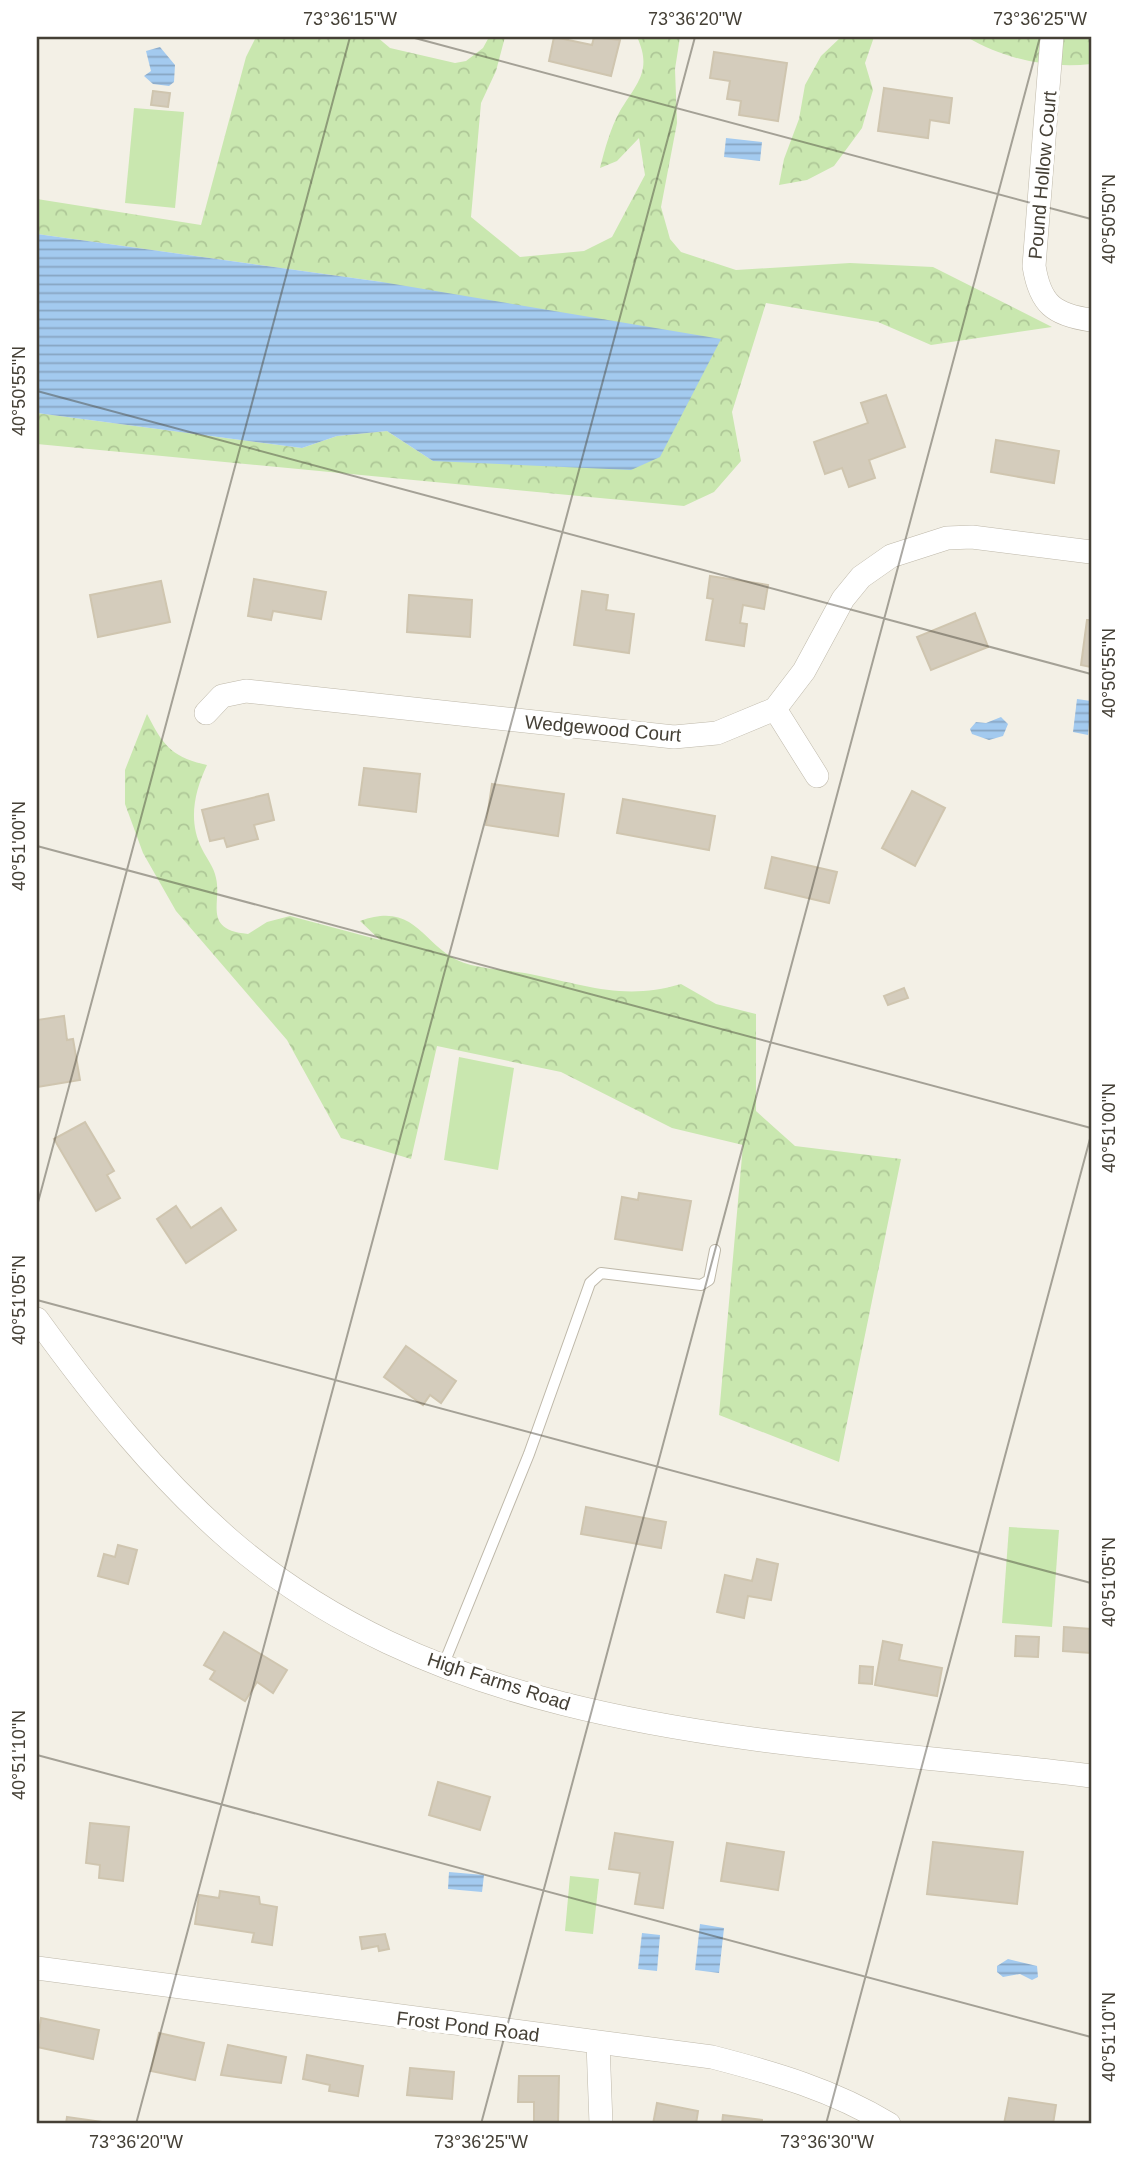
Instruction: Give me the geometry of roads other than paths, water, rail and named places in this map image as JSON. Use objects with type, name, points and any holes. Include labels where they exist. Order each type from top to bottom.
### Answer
[{"type":"street","name":"Pound Hollow Court","points":[[1052,37],[1034,267],[1042,296],[1054,309],[1069,317],[1091,320]]},
{"type":"street","points":[[817,776],[775,709],[804,671],[843,599],[861,577],[891,556],[947,538],[972,537],[1091,552]]},
{"type":"street","name":"Wedgewood Court","points":[[206,713],[222,696],[233,692],[259,691],[674,737],[717,733],[775,709]]},
{"type":"street","name":"High Farms Road","points":[[37,1319],[125,1435],[232,1542],[271,1572],[336,1614],[443,1666],[532,1695],[650,1724],[1091,1776]]},
{"type":"street","name":"Frost Pond Road","points":[[37,1968],[712,2057],[794,2078],[867,2111],[889,2124]]},
{"type":"street","points":[[598,2043],[601,2124]]},
{"type":"lane","points":[[443,1666],[529,1454],[590,1283],[601,1273],[701,1285],[709,1280],[715,1250]]},
{"type":"water","points":[[160,47],[175,65],[174,82],[169,86],[153,84],[144,76],[151,71],[146,51]]},
{"type":"water","points":[[726,138],[762,142],[760,161],[724,157]]},
{"type":"water","points":[[37,234],[382,282],[721,339],[660,457],[631,470],[433,461],[387,431],[337,436],[302,448],[37,413]]},
{"type":"water","points":[[1077,699],[1091,701],[1088,735],[1073,732]]},
{"type":"water","points":[[1001,717],[1008,724],[1003,736],[989,740],[972,734],[970,729],[976,722],[986,723]]},
{"type":"water","points":[[449,1872],[484,1875],[482,1892],[448,1889]]},
{"type":"water","points":[[700,1924],[724,1928],[719,1973],[695,1970]]},
{"type":"water","points":[[642,1933],[660,1935],[657,1971],[638,1969]]},
{"type":"water","points":[[1008,1959],[1037,1966],[1038,1977],[1032,1980],[1020,1974],[1003,1977],[997,1972],[997,1966]]}]
